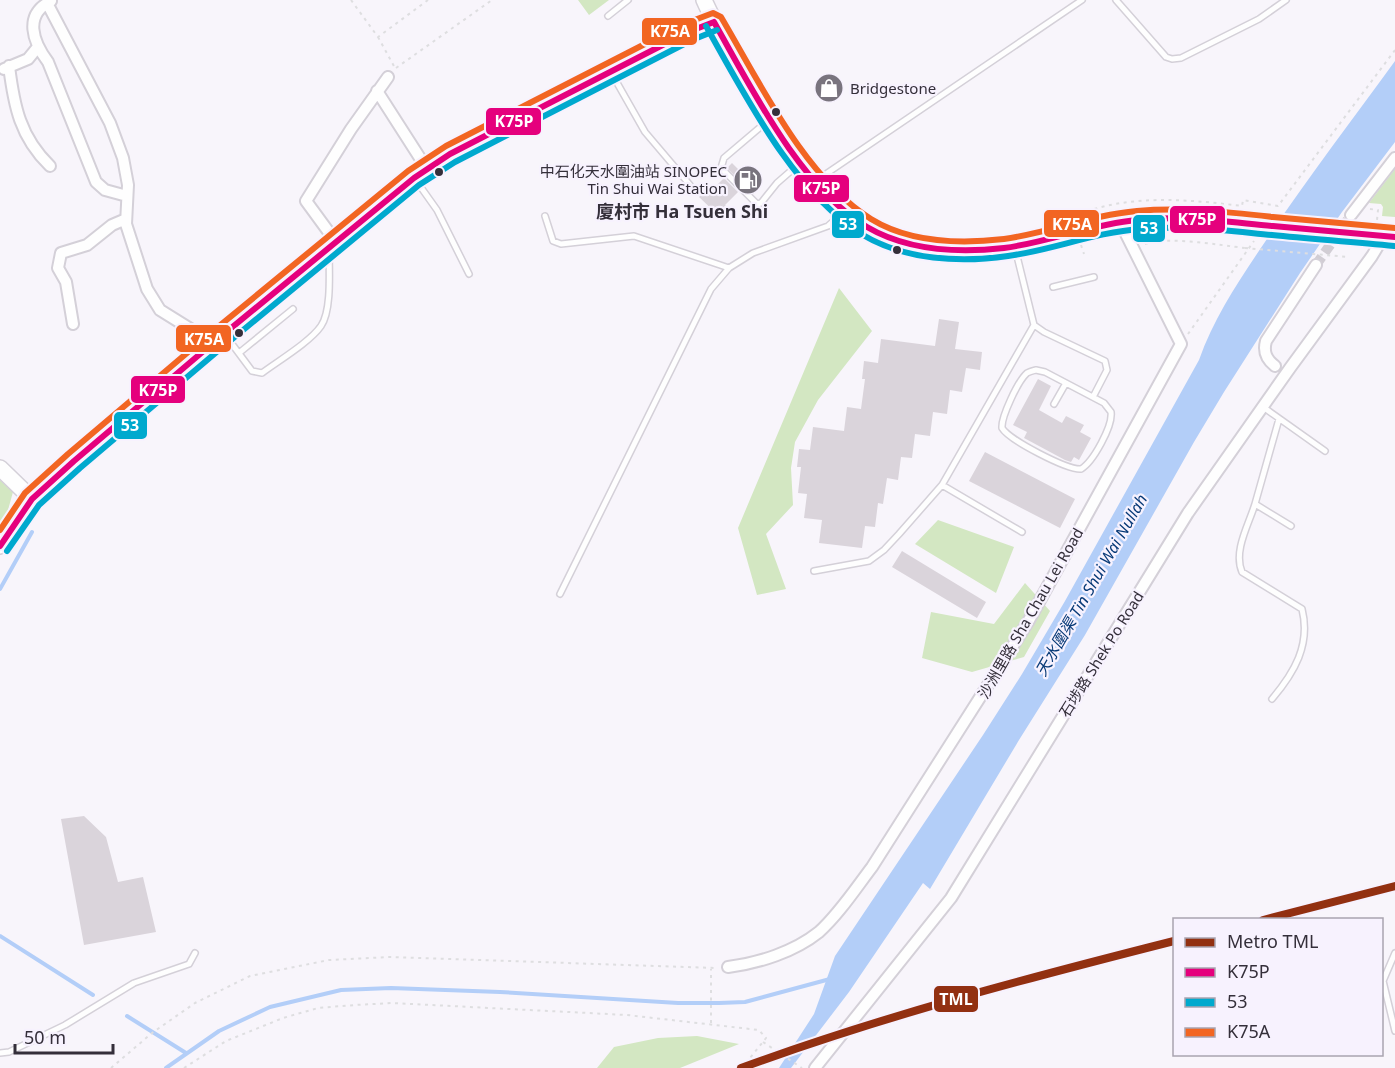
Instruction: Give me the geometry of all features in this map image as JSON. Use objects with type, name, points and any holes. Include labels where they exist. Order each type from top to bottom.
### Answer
[{"type":"street","points":[[704,0],[714,22],[771,118],[816,181],[845,211],[867,227],[891,239],[966,251],[1014,247],[1120,222],[1172,217],[1389,237]]},
{"type":"street","points":[[127,196],[105,190],[96,182],[48,62],[37,48],[33,20],[36,11],[48,1],[110,123],[123,158],[129,185],[126,219],[135,257],[147,289],[160,310],[219,339]]},
{"type":"street","points":[[0,546],[32,499],[219,339],[421,174],[479,138],[688,32],[714,22]]},
{"type":"street","points":[[37,48],[28,59],[7,68],[13,100],[21,123],[34,151],[50,166]]},
{"type":"street","points":[[333,245],[306,201],[377,91],[388,78]]},
{"type":"street","points":[[377,91],[421,174]]},
{"type":"street","points":[[1351,215],[1395,158]]},
{"type":"street","points":[[73,324],[66,282],[58,268],[62,253],[87,244],[112,225],[126,219]]},
{"type":"street","points":[[1120,222],[1181,344]]},
{"type":"street","name":"石埗路 Shek Po Road","points":[[817,1067],[951,898],[1188,513],[1372,256],[1389,237]]},
{"type":"street","points":[[1275,366],[1264,350],[1266,341],[1316,265]]},
{"type":"street","name":"沙洲里路 Sha Chau Lei Road","points":[[728,967],[746,965],[790,949],[818,932],[872,867],[1028,622],[1181,344]]},
{"type":"street","points":[[0,468],[32,499]]},
{"type":"lane","points":[[608,16],[628,0]]},
{"type":"lane","points":[[816,181],[1082,0]]},
{"type":"lane","points":[[1116,0],[1166,57],[1172,59],[1181,58],[1259,19],[1286,0]]},
{"type":"lane","points":[[611,72],[645,132],[690,185]]},
{"type":"lane","points":[[771,118],[724,158],[721,168],[757,204],[761,203],[777,183],[802,162]]},
{"type":"lane","points":[[421,174],[469,274]]},
{"type":"lane","points":[[560,594],[711,289],[729,268],[753,253],[828,226],[845,211]]},
{"type":"lane","points":[[545,216],[553,241],[561,244],[634,236],[729,268]]},
{"type":"lane","points":[[219,339],[238,353],[252,371],[262,373],[295,349],[321,327],[327,310],[333,245]]},
{"type":"lane","points":[[1014,247],[1034,325],[1105,361],[1107,369],[1093,397]]},
{"type":"lane","points":[[1053,287],[1094,277]]},
{"type":"lane","points":[[238,353],[294,309]]},
{"type":"lane","points":[[814,571],[869,561],[884,550],[942,485],[1034,325]]},
{"type":"lane","points":[[1041,370],[1093,397],[1107,405],[1112,420],[1091,461],[1082,469],[1069,468],[1010,437],[1004,431],[1002,423],[1004,415],[1029,372],[1041,370]]},
{"type":"lane","points":[[1054,404],[1066,383]]},
{"type":"lane","points":[[1263,407],[1325,452]]},
{"type":"lane","points":[[1272,699],[1288,680],[1296,665],[1305,637],[1305,622],[1302,609],[1242,572],[1239,554],[1256,504],[1279,419]]},
{"type":"lane","points":[[942,485],[1022,532]]},
{"type":"lane","points":[[1256,504],[1291,526]]},
{"type":"lane","points":[[1395,952],[1383,981],[1395,1031]]},
{"type":"lane","points":[[0,1053],[9,1052],[65,1025],[134,983],[189,964],[195,953]]},
{"type":"path","points":[[351,0],[378,37],[396,68]]},
{"type":"path","points":[[378,37],[428,0]]},
{"type":"path","points":[[388,78],[396,68],[492,0]]},
{"type":"path","points":[[1242,206],[1243,200],[1278,206],[1395,50]]},
{"type":"path","points":[[1142,244],[1162,241],[1348,257]]},
{"type":"path","points":[[1181,344],[1254,242]]},
{"type":"path","points":[[111,1068],[152,1033],[195,1003],[240,980],[330,960],[389,957],[711,969],[728,967]]},
{"type":"path","points":[[711,969],[711,1024]]},
{"type":"path","points":[[184,1068],[226,1041],[283,1018],[318,1008],[392,1003],[627,1015],[759,1030],[766,1038],[742,1068]]},
{"type":"path","points":[[763,1042],[802,1068]]},
{"type":"green space","points":[[578,0],[609,0],[589,15]]},
{"type":"green space","points":[[1395,169],[1395,217],[1382,216],[1381,204],[1369,203]]},
{"type":"green space","points":[[839,288],[872,331],[818,400],[795,442],[791,468],[793,505],[766,534],[786,589],[757,595],[738,528]]},
{"type":"green space","points":[[0,480],[13,492],[3,528],[0,530]]},
{"type":"green space","points":[[938,520],[1014,547],[996,593],[915,544]]},
{"type":"green space","points":[[1025,583],[1050,611],[1024,657],[972,672],[922,658],[931,612],[994,624]]},
{"type":"green space","points":[[697,1036],[739,1044],[680,1068],[597,1068],[614,1047],[658,1038]]},
{"type":"water","name":"天水圍渠 Tin Shui Wai Nullah","points":[[1395,61],[1395,142],[1342,212],[1300,273],[1224,392],[1085,635],[930,889],[923,883],[849,992],[791,1068],[779,1068],[814,1014],[835,956],[983,735],[1065,601],[1199,360],[1205,343],[1230,296],[1300,192]]},
{"type":"building","points":[[732,163],[744,175],[739,180],[727,168]]},
{"type":"building","points":[[724,178],[738,192],[725,205],[730,210],[722,219],[699,197],[708,188],[711,191]]},
{"type":"building","points":[[939,319],[959,322],[955,349],[982,352],[980,370],[966,368],[962,392],[950,390],[947,414],[933,412],[930,436],[915,434],[912,458],[901,457],[898,480],[887,478],[883,504],[878,503],[875,527],[865,526],[862,548],[819,543],[822,520],[804,518],[807,494],[798,493],[801,467],[797,467],[799,449],[810,450],[813,427],[844,431],[847,407],[861,409],[865,379],[862,379],[864,361],[878,363],[881,339],[935,346]]},
{"type":"building","points":[[1038,379],[1051,386],[1039,410],[1062,423],[1066,416],[1084,425],[1080,432],[1091,438],[1079,460],[1074,457],[1071,462],[1065,460],[1024,438],[1027,432],[1013,425]]},
{"type":"building","points":[[985,452],[1075,499],[1060,528],[969,481]]},
{"type":"building","points":[[902,551],[986,602],[977,618],[892,567]]},
{"type":"building","points":[[84,816],[106,837],[118,882],[143,877],[156,932],[84,945],[61,819]]},
{"type":"waterway","points":[[0,589],[32,532]]},
{"type":"waterway","points":[[0,936],[93,995]]},
{"type":"waterway","points":[[166,1068],[219,1031],[270,1007],[341,990],[391,988],[678,1003],[719,1003],[745,1002],[830,979]]},
{"type":"waterway","points":[[127,1016],[186,1053]]},
{"type":"tunnel","points":[[1316,265],[1351,215]]},
{"type":"metro line","name":"TML","points":[[1271,918],[1395,886]]},
{"type":"metro line","name":"TML","points":[[741,1068],[902,1015],[1173,941]]},
{"type":"transit line","name":"K75A","points":[[0,530],[25,493],[68,454],[408,171],[446,146],[684,24],[713,13],[721,17],[768,99],[825,179],[847,201],[871,219],[902,233],[936,240],[988,241],[1037,233],[1120,213],[1171,210],[1222,212],[1395,228]]},
{"type":"transit line","name":"K75P","points":[[714,22],[761,106],[799,162],[820,188],[867,227],[899,241],[916,246],[952,250],[987,250],[1037,242],[1120,222],[1171,218],[1395,237]]},
{"type":"transit line","name":"K75P","points":[[0,546],[32,499],[74,461],[414,178],[450,154],[688,32],[714,22]]},
{"type":"transit line","name":"53","points":[[706,26],[737,82],[793,169],[838,217],[863,235],[897,250],[933,258],[990,258],[1025,253],[1124,231],[1157,228],[1223,230],[1394,246]]},
{"type":"transit line","name":"53","points":[[7,551],[39,505],[80,468],[419,185],[455,162],[692,40],[717,30]]},
{"type":"place","name":"Bridgestone","points":[[829,88]]},
{"type":"place","name":"中石化天水圍油站 SINOPEC Tin Shui Wai Station","points":[[748,180]]},
{"type":"district","name":"廈村市 Ha Tsuen Shi","points":[[682,211]]}]
